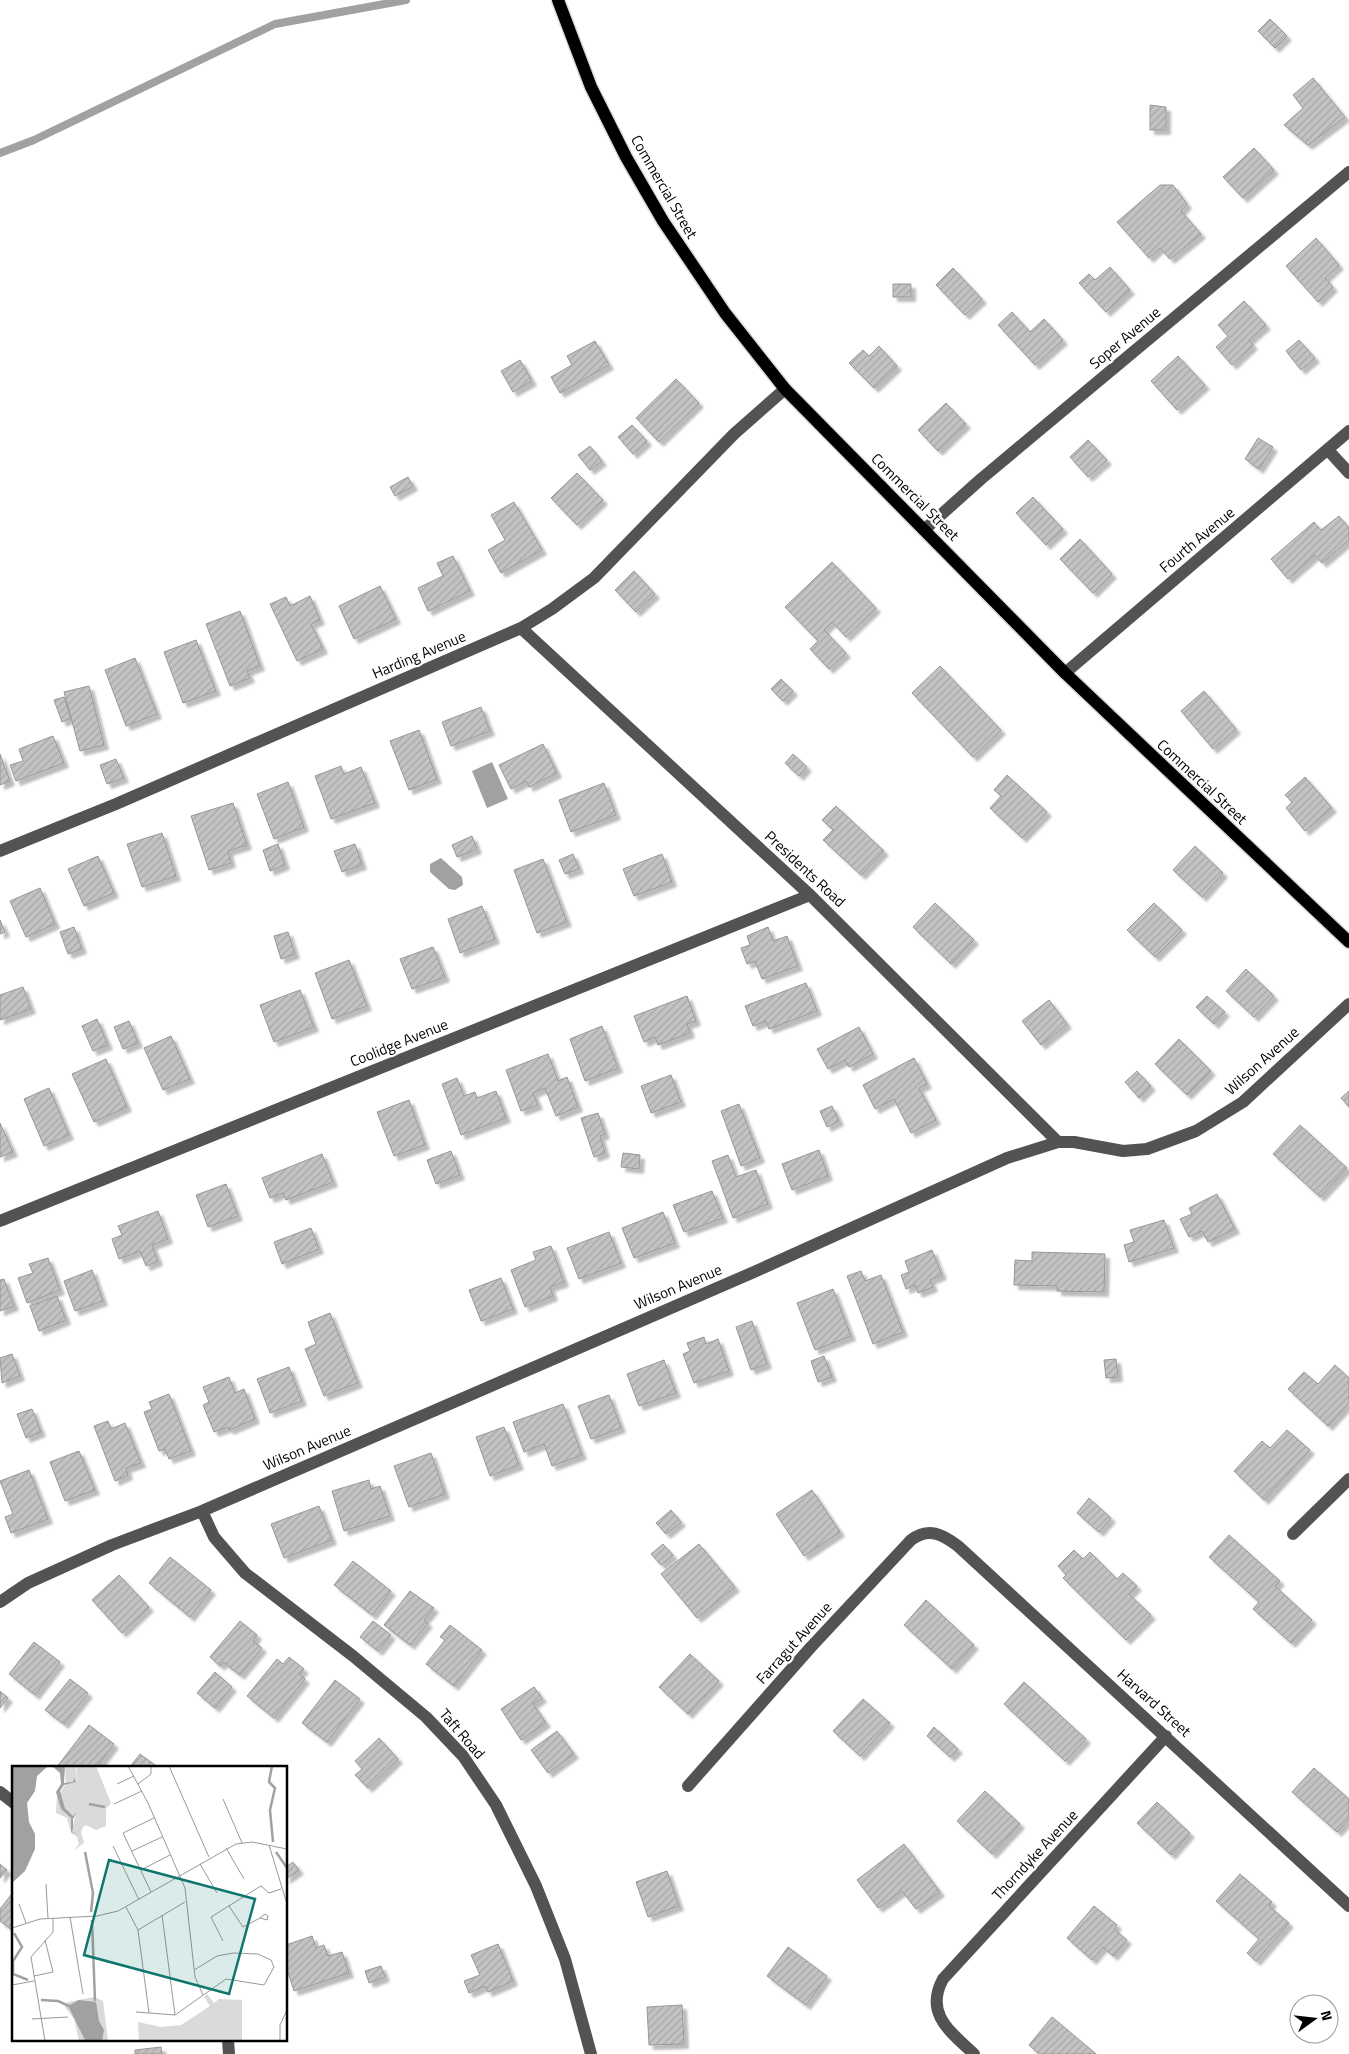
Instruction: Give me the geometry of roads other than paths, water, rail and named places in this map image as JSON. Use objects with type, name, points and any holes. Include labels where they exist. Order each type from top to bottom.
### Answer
[{"type":"main road","name":"Commercial Street","points":[[558,0],[591,87],[622,149],[663,221],[693,269],[785,389],[1066,673],[1349,942]]},
{"type":"street","name":"Soper Avenue","points":[[924,530],[981,479],[1349,172]]},
{"type":"street","name":"Harding Avenue","points":[[0,851],[116,804],[521,628],[552,609],[594,578],[734,434],[785,389]]},
{"type":"street","name":"Fourth Avenue","points":[[1066,673],[1349,431]]},
{"type":"street","points":[[1328,450],[1349,473]]},
{"type":"street","name":"Presidents Road","points":[[521,628],[810,895],[1058,1142]]},
{"type":"street","name":"Coolidge Avenue","points":[[0,1221],[810,895]]},
{"type":"street","name":"Wilson Avenue","points":[[0,1602],[28,1583],[112,1544],[202,1511],[754,1272],[1007,1158],[1058,1142],[1074,1142],[1123,1151],[1147,1149],[1196,1131],[1243,1102],[1349,1004]]},
{"type":"street","points":[[1293,1534],[1349,1479]]},
{"type":"street","name":"Taft Road","points":[[202,1511],[214,1537],[245,1573],[353,1656],[426,1717],[463,1756],[496,1805],[536,1886],[565,1959],[591,2054]]},
{"type":"street","name":"Harvard Street","points":[[932,1532],[941,1534],[958,1546],[1349,1906]]},
{"type":"street","name":"Farragut Avenue","points":[[688,1786],[911,1540],[920,1534],[932,1532]]},
{"type":"street","name":"Thorndyke Avenue","points":[[974,2054],[942,2022],[936,2000],[937,1989],[943,1979],[1166,1736]]},
{"type":"street","points":[[0,1792],[12,1801]]},
{"type":"waterway","points":[[0,153],[34,140],[275,24],[406,0]]}]
